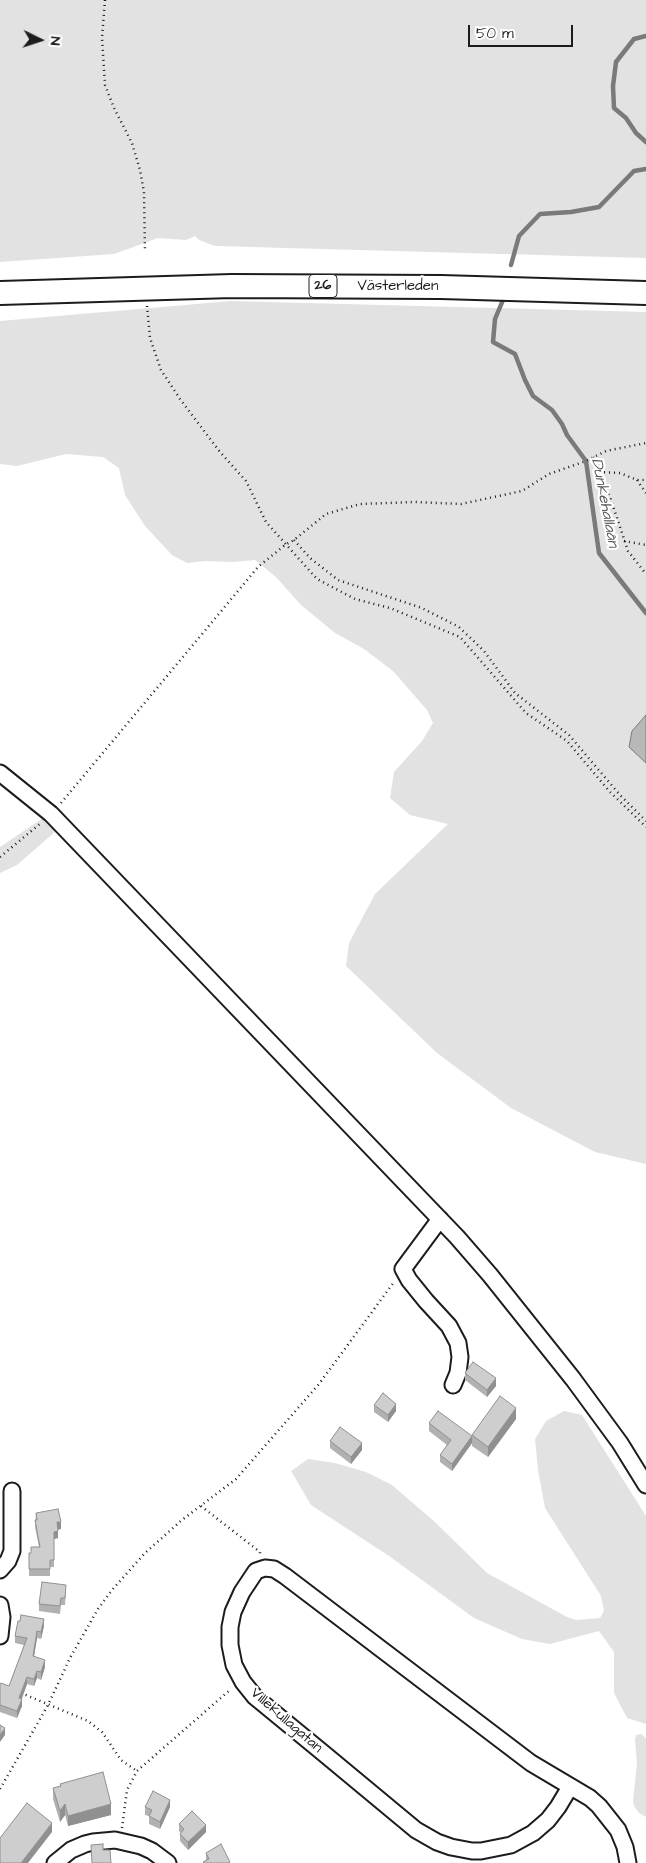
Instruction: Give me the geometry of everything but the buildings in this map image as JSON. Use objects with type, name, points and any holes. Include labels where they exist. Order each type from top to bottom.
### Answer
[{"type":"highway","name":"Västerleden","points":[[0,282],[168,277],[332,276],[646,284]]},
{"type":"highway","name":"Västerleden","points":[[0,293],[232,286],[441,287],[646,293]]},
{"type":"street","points":[[0,773],[51,814],[440,1220],[490,1275],[573,1379],[620,1443],[646,1485]]},
{"type":"street","points":[[440,1220],[403,1269],[409,1280],[449,1326],[458,1343],[460,1357],[458,1372],[453,1385]]},
{"type":"street","points":[[0,1570],[8,1561],[12,1551],[12,1491]]},
{"type":"street","points":[[265,1568],[274,1569],[286,1576],[531,1763],[590,1798],[608,1815],[618,1830],[625,1847],[628,1863]]},
{"type":"street","name":"Villekullagatan","points":[[265,1568],[256,1571],[252,1576],[233,1612],[230,1628],[230,1645],[234,1665],[242,1679],[256,1697],[416,1830],[450,1848],[481,1851],[505,1847],[522,1840],[548,1820],[570,1787]]},
{"type":"street","points":[[0,1605],[2,1617],[0,1636]]},
{"type":"street","points":[[55,1863],[71,1850],[85,1844],[106,1840],[121,1841],[141,1846],[152,1851],[168,1863]]},
{"type":"path","points":[[105,0],[102,38],[105,85],[114,108],[132,143],[140,170],[144,192],[145,251]]},
{"type":"path","points":[[146,306],[150,338],[161,370],[180,399],[220,452],[246,481],[266,522],[317,579],[354,599],[390,608],[460,637],[526,714],[566,741],[610,792],[646,827]]},
{"type":"path","points":[[0,857],[51,814],[258,567],[326,514],[360,504],[415,502],[461,504],[522,491],[549,474],[606,452],[646,443]]},
{"type":"path","points":[[593,457],[628,550],[646,574]]},
{"type":"path","points":[[599,472],[620,473],[637,480],[646,480]]},
{"type":"path","points":[[637,480],[646,493]]},
{"type":"path","points":[[294,540],[310,558],[338,580],[422,608],[459,627],[484,651],[515,693],[569,735],[620,795],[646,821]]},
{"type":"path","points":[[624,541],[646,545]]},
{"type":"path","points":[[0,1789],[48,1705],[70,1658],[98,1609],[112,1590],[145,1553],[236,1479],[277,1434],[319,1384],[403,1269]]},
{"type":"path","points":[[201,1506],[260,1552],[265,1568]]},
{"type":"path","points":[[121,1841],[127,1790],[137,1772],[242,1679]]},
{"type":"path","points":[[16,1691],[88,1721],[102,1732],[121,1760],[137,1772]]},
{"type":"shaded area","points":[[0,0],[646,0],[646,258],[215,246],[199,240],[195,236],[186,240],[158,238],[114,254],[0,262]]},
{"type":"shaded area","points":[[231,301],[646,312],[646,715],[632,731],[629,747],[646,763],[646,1164],[595,1152],[511,1108],[437,1053],[346,966],[349,943],[375,894],[448,824],[410,815],[390,798],[394,772],[422,741],[433,723],[427,710],[393,671],[364,649],[335,633],[301,605],[276,577],[255,560],[187,563],[172,555],[145,526],[125,495],[119,468],[103,457],[66,454],[17,466],[0,464],[0,321]]},
{"type":"shaded area","points":[[646,715],[646,763],[629,747],[632,731]]},
{"type":"shaded area","points":[[43,818],[56,831],[17,865],[0,873],[0,847]]},
{"type":"shaded area","points":[[564,1411],[582,1415],[646,1516],[646,1724],[627,1718],[614,1693],[614,1652],[599,1631],[550,1644],[522,1639],[474,1618],[389,1556],[311,1505],[291,1471],[308,1459],[335,1463],[366,1472],[392,1485],[436,1523],[487,1573],[567,1617],[576,1620],[600,1618],[604,1611],[601,1596],[545,1508],[538,1470],[535,1439],[546,1421]]},
{"type":"shaded area","points":[[641,1734],[646,1738],[646,1817],[639,1813],[633,1801],[637,1763],[635,1740],[636,1735]]},
{"type":"waterway","name":"Dunkehallaån","points":[[646,36],[634,39],[616,62],[613,86],[614,108],[626,118],[636,133],[646,142]]},
{"type":"waterway","name":"Dunkehallaån","points":[[511,265],[519,236],[540,214],[571,212],[599,207],[634,171],[646,169]]},
{"type":"waterway","name":"Dunkehallaån","points":[[503,300],[495,319],[493,342],[515,354],[533,396],[552,410],[586,461],[599,553],[646,613]]}]
